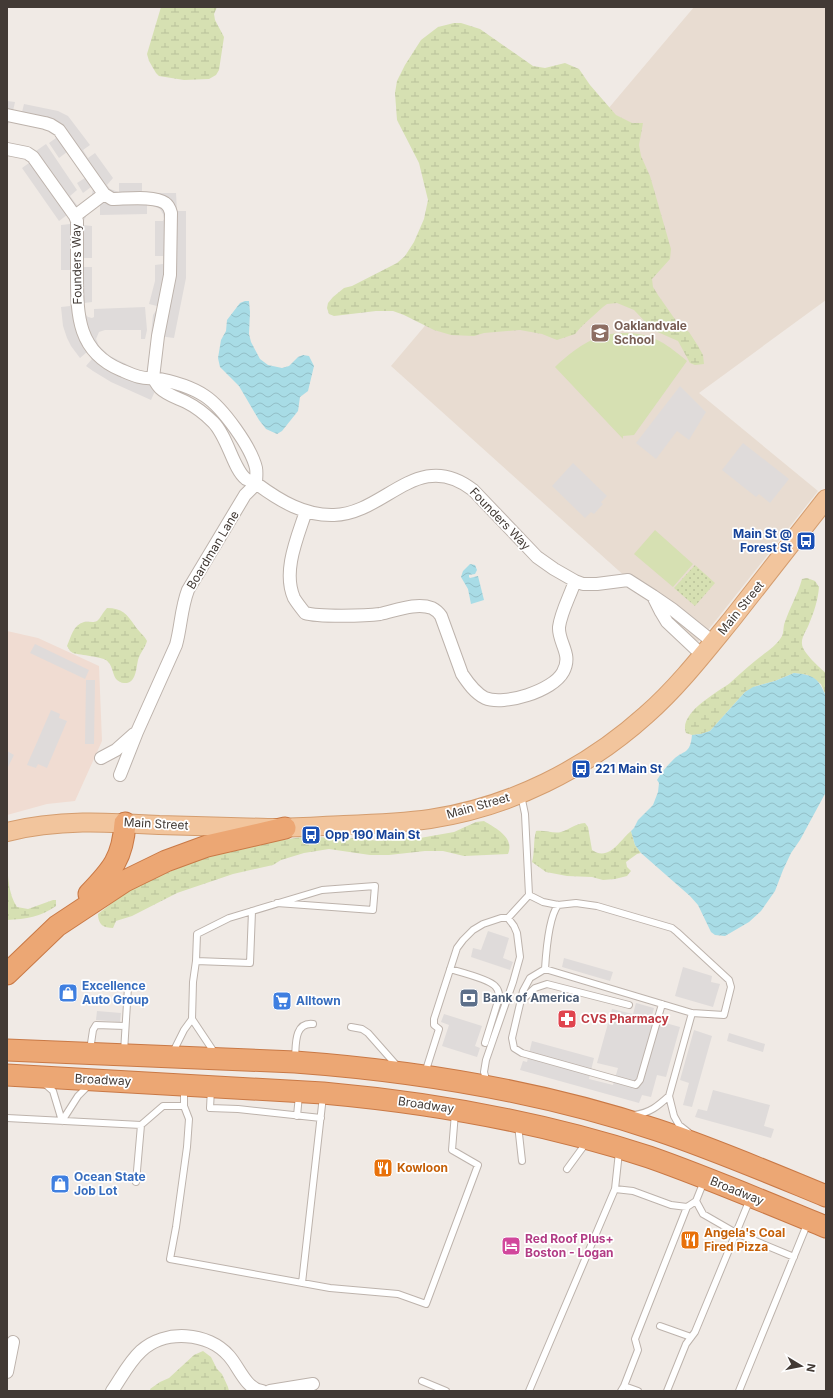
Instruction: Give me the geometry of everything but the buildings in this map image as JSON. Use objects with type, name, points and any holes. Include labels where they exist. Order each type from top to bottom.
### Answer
[{"type":"highway","points":[[7,974],[87,896],[111,870],[121,850],[125,823]]},
{"type":"highway","points":[[57,926],[125,881],[166,861],[214,844],[285,828]]},
{"type":"highway","points":[[8,1049],[170,1058],[295,1062],[404,1073],[487,1086],[561,1103],[656,1130],[708,1148],[826,1196]]},
{"type":"highway","name":"Broadway","points":[[7,1075],[300,1091],[383,1099],[456,1109],[517,1122],[619,1148],[706,1178],[818,1224]]},
{"type":"main road","name":"Main Street","points":[[7,832],[34,826],[102,822],[285,828],[408,822],[480,808],[520,794],[568,771],[606,747],[648,714],[708,649],[826,499]]},
{"type":"street","points":[[7,116],[45,123],[55,127],[62,133],[104,194],[112,199],[156,199],[166,203],[170,209],[170,275],[158,336],[153,378]]},
{"type":"street","points":[[7,149],[27,153],[33,157],[76,216]]},
{"type":"street","name":"Founders Way","points":[[104,194],[76,216],[77,307],[85,336],[94,351],[112,366],[138,377],[167,380],[207,397],[239,433],[256,468],[256,484]]},
{"type":"street","name":"Founders Way","points":[[153,378],[159,388],[196,408],[214,422],[226,440],[240,471],[246,478],[275,498],[306,511],[336,516],[362,508],[414,480],[430,476],[449,477],[462,482],[473,490],[537,557],[554,569],[575,581],[590,584],[628,580],[672,609],[708,649]]},
{"type":"street","name":"Boardman Lane","points":[[120,775],[137,732],[176,645],[184,601],[190,585],[245,495],[256,484]]},
{"type":"street","points":[[306,511],[296,543],[290,574],[290,583],[294,598],[305,613],[318,616],[375,614],[411,607],[432,608],[441,616],[462,674],[476,692],[491,700],[510,699],[530,694],[556,681],[563,672],[566,663],[566,653],[560,637],[560,626],[575,581]]},
{"type":"street","name":"Boardman Lane","points":[[101,758],[122,745],[137,732]]},
{"type":"street","points":[[112,1391],[131,1363],[142,1350],[160,1340],[180,1336],[196,1337],[217,1346],[229,1356],[252,1388],[262,1391]]},
{"type":"street","points":[[7,1372],[13,1342]]},
{"type":"street","points":[[270,1391],[313,1384]]},
{"type":"lane","points":[[425,1076],[439,1029],[434,1025],[434,1019],[457,948],[473,930],[482,924],[501,918],[508,918],[529,895],[525,814],[520,794]]},
{"type":"lane","points":[[170,1058],[184,1030],[192,1019],[197,934],[229,918],[277,903],[322,890],[375,886],[373,910],[277,903]]},
{"type":"lane","points":[[529,895],[543,902],[558,905],[576,903],[597,906],[676,930],[727,977],[731,983],[731,989],[724,1015],[692,1013],[662,1004],[545,969],[527,982],[523,991],[512,1038],[513,1045],[516,1050],[633,1085],[639,1083],[662,1004]]},
{"type":"lane","points":[[545,969],[551,922],[558,905]]},
{"type":"lane","points":[[196,960],[250,963],[252,911]]},
{"type":"lane","points":[[487,1086],[484,1072],[486,1060],[520,957],[517,933],[508,918]]},
{"type":"lane","points":[[450,969],[491,983],[498,990],[498,1001],[484,1043]]},
{"type":"lane","points":[[520,1002],[535,988],[547,984],[629,1005]]},
{"type":"lane","points":[[124,1055],[128,987]]},
{"type":"lane","points":[[692,1013],[669,1096],[672,1110],[679,1125],[708,1148]]},
{"type":"lane","points":[[192,1019],[219,1059]]},
{"type":"lane","points":[[295,1062],[299,1031],[304,1025],[313,1024]]},
{"type":"lane","points":[[90,1054],[93,1030],[96,1025],[126,1026]]},
{"type":"lane","points":[[351,1027],[362,1029],[368,1033],[404,1073]]},
{"type":"lane","points":[[37,1077],[53,1091],[62,1121]]},
{"type":"lane","points":[[62,1121],[78,1096],[95,1080]]},
{"type":"lane","points":[[184,1085],[184,1106],[189,1119],[187,1147],[170,1259],[330,1288],[398,1294],[426,1304],[478,1165],[452,1150],[456,1109]]},
{"type":"lane","points":[[211,1086],[210,1108],[238,1109],[321,1118]]},
{"type":"lane","points":[[297,1116],[300,1091]]},
{"type":"lane","points":[[302,1283],[323,1093]]},
{"type":"lane","points":[[615,1118],[649,1112],[669,1096]]},
{"type":"lane","points":[[7,1118],[141,1125],[163,1106],[184,1106]]},
{"type":"lane","points":[[517,1122],[522,1161]]},
{"type":"lane","points":[[136,1182],[141,1125]]},
{"type":"lane","points":[[567,1169],[588,1139]]},
{"type":"lane","points":[[529,1391],[615,1189],[619,1148]]},
{"type":"lane","points":[[638,1391],[622,1388],[638,1350],[635,1339],[687,1207],[696,1201],[706,1178]]},
{"type":"lane","points":[[798,1185],[826,1189]]},
{"type":"lane","points":[[615,1189],[633,1191],[671,1205],[687,1207]]},
{"type":"lane","points":[[667,1391],[686,1344],[695,1332],[751,1196]]},
{"type":"lane","points":[[696,1201],[703,1214],[736,1233],[794,1256]]},
{"type":"lane","points":[[739,1391],[794,1256],[818,1224]]},
{"type":"lane","points":[[660,1326],[691,1337]]},
{"type":"lane","points":[[422,1381],[446,1391]]},
{"type":"shaded area","name":"Oaklandvale School","points":[[694,7],[826,7],[826,300],[699,393],[818,491],[698,642],[391,366]]},
{"type":"shaded area","points":[[7,101],[15,102],[13,111],[22,112],[24,104],[58,111],[68,116],[90,145],[83,150],[88,158],[95,153],[113,178],[107,185],[110,189],[119,192],[119,183],[142,183],[142,193],[176,193],[177,211],[186,211],[186,278],[174,338],[151,335],[153,315],[158,308],[157,306],[149,304],[155,281],[155,265],[163,264],[163,256],[155,256],[155,221],[163,221],[164,219],[160,209],[149,204],[147,205],[147,214],[100,215],[100,206],[92,194],[93,189],[91,187],[83,193],[77,183],[85,178],[67,152],[59,158],[49,143],[56,138],[55,134],[48,130],[9,122],[7,129]]},
{"type":"shaded area","points":[[46,144],[77,190],[70,196],[86,217],[83,225],[92,226],[92,258],[83,258],[84,267],[92,267],[92,302],[84,303],[84,313],[88,317],[92,318],[94,317],[94,309],[145,307],[147,330],[145,339],[141,339],[141,330],[105,330],[99,332],[96,339],[99,346],[110,356],[132,367],[155,391],[151,400],[111,382],[86,366],[92,359],[87,352],[80,358],[67,338],[63,326],[61,307],[70,306],[70,270],[61,270],[61,225],[70,224],[71,222],[67,215],[59,221],[22,168],[29,163],[36,151]]},
{"type":"shaded area","points":[[680,386],[706,412],[689,440],[677,431],[656,459],[636,443]]},
{"type":"shaded area","points":[[743,443],[789,479],[770,503],[759,494],[756,497],[722,470]]},
{"type":"shaded area","points":[[573,463],[607,496],[601,502],[603,504],[594,514],[591,512],[585,518],[552,486]]},
{"type":"shaded area","points":[[7,631],[38,638],[99,666],[102,741],[75,801],[47,804],[7,815]]},
{"type":"shaded area","points":[[35,644],[89,670],[85,679],[30,653]]},
{"type":"shaded area","points":[[86,680],[95,680],[94,744],[85,744]]},
{"type":"shaded area","points":[[51,710],[60,714],[59,718],[67,721],[47,768],[38,764],[36,768],[27,765]]},
{"type":"shaded area","points":[[7,751],[14,755],[7,769]]},
{"type":"shaded area","points":[[488,931],[509,938],[503,958],[513,962],[510,970],[471,957],[473,948],[481,950]]},
{"type":"shaded area","points":[[564,958],[613,972],[610,981],[562,967]]},
{"type":"shaded area","points":[[683,967],[712,976],[711,982],[720,984],[713,1007],[675,996]]},
{"type":"shaded area","points":[[636,1003],[654,1008],[651,1019],[680,1027],[666,1077],[657,1075],[651,1097],[642,1095],[639,1103],[520,1070],[523,1061],[527,1062],[532,1041],[594,1058],[589,1079],[613,1085],[618,1068],[597,1063],[612,1009],[633,1014]]},
{"type":"shaded area","points":[[97,1011],[121,1013],[120,1022],[96,1020]]},
{"type":"shaded area","points":[[444,1014],[482,1026],[475,1046],[480,1048],[477,1057],[442,1046],[449,1025],[441,1022]]},
{"type":"shaded area","points":[[694,1030],[712,1036],[692,1107],[683,1105],[689,1083],[680,1080]]},
{"type":"shaded area","points":[[729,1033],[765,1044],[763,1052],[727,1041]]},
{"type":"shaded area","points":[[713,1090],[770,1105],[764,1126],[774,1129],[771,1138],[695,1117],[698,1109],[707,1111]]},
{"type":"green space","points":[[161,7],[217,7],[214,14],[215,20],[224,37],[219,70],[216,75],[209,79],[184,80],[159,76],[156,73],[147,54]]},
{"type":"green space","points":[[461,23],[480,29],[533,66],[545,68],[565,63],[579,69],[590,85],[616,115],[632,123],[643,123],[639,145],[641,156],[650,176],[671,249],[670,259],[652,279],[653,287],[679,325],[689,332],[703,355],[704,364],[695,365],[690,363],[678,341],[653,330],[634,310],[617,303],[607,304],[575,334],[557,340],[542,334],[520,330],[484,333],[474,336],[451,335],[434,330],[393,311],[376,311],[334,316],[329,314],[327,308],[328,303],[344,288],[352,286],[397,263],[405,256],[414,242],[424,219],[428,200],[419,163],[397,120],[395,93],[397,81],[421,40],[438,27]]},
{"type":"green space","points":[[630,333],[647,336],[661,342],[674,350],[687,361],[634,435],[623,436],[623,439],[555,367],[564,358],[593,339],[611,334]]},
{"type":"green space","points":[[655,530],[693,564],[673,587],[634,554]]},
{"type":"green space","points":[[695,565],[715,583],[695,606],[674,588]]},
{"type":"green space","points":[[807,578],[815,581],[819,587],[816,606],[803,636],[802,644],[808,655],[826,673],[826,696],[821,684],[808,675],[794,673],[775,681],[756,686],[745,692],[710,731],[692,735],[686,733],[685,725],[688,718],[700,704],[730,683],[773,647],[779,640],[783,634],[784,624],[802,579]]},
{"type":"green space","points":[[107,608],[117,609],[124,612],[147,641],[139,657],[135,675],[128,683],[122,683],[116,679],[110,664],[106,660],[73,653],[67,646],[77,626],[84,622],[97,621]]},
{"type":"green space","points":[[484,821],[498,830],[506,838],[509,843],[508,854],[464,856],[443,851],[425,851],[389,855],[370,855],[329,849],[304,853],[281,860],[273,865],[233,874],[177,893],[132,916],[116,921],[113,928],[102,925],[98,918],[98,914],[112,903],[120,893],[183,866],[193,859],[262,843],[309,836],[379,841],[393,837],[420,838],[454,832],[476,822]]},
{"type":"green space","points":[[585,823],[588,827],[592,850],[598,853],[609,852],[631,831],[635,845],[641,853],[637,854],[626,862],[627,867],[631,871],[627,876],[603,880],[592,877],[567,876],[546,872],[532,862],[536,831],[558,832],[564,831],[578,824]]},
{"type":"green space","points":[[7,860],[10,890],[17,907],[28,909],[53,900],[56,900],[56,906],[33,917],[7,920]]},
{"type":"green space","points":[[203,1351],[211,1357],[217,1369],[222,1374],[229,1391],[151,1391],[150,1389],[169,1378],[194,1355]]},
{"type":"water","points":[[249,301],[249,334],[251,342],[260,359],[268,365],[282,368],[289,366],[298,357],[303,355],[309,356],[314,366],[308,391],[300,397],[298,411],[282,431],[277,434],[266,429],[239,386],[220,367],[218,358],[221,340],[226,331],[227,320],[240,303]]},
{"type":"water","points":[[470,564],[475,565],[477,570],[475,574],[469,575],[469,577],[478,576],[484,600],[471,604],[468,589],[461,577],[463,571]]},
{"type":"water","points":[[794,673],[811,676],[814,678],[818,681],[826,696],[826,792],[800,840],[791,853],[775,891],[761,911],[749,922],[725,936],[715,935],[711,932],[698,905],[690,896],[641,853],[635,845],[631,831],[638,820],[653,805],[658,792],[659,783],[657,780],[676,757],[688,749],[692,735],[710,731],[745,692],[753,687],[775,681]]},
{"type":"place","name":"Oaklandvale School","points":[[600,333]]},
{"type":"place","name":"Main St @ Forest St","points":[[806,541]]},
{"type":"place","name":"221 Main St","points":[[581,769]]},
{"type":"place","name":"Opp 190 Main St","points":[[311,835]]},
{"type":"place","name":"Excellence Auto Group","points":[[68,993]]},
{"type":"place","name":"Bank of America","points":[[469,998]]},
{"type":"place","name":"Alltown","points":[[282,1001]]},
{"type":"place","name":"CVS Pharmacy","points":[[567,1019]]},
{"type":"place","name":"Kowloon","points":[[383,1168]]},
{"type":"place","name":"Ocean State Job Lot","points":[[60,1184]]},
{"type":"place","name":"Angela's Coal Fired Pizza","points":[[690,1240]]},
{"type":"place","name":"Red Roof Plus+ Boston - Logan","points":[[511,1246]]}]
